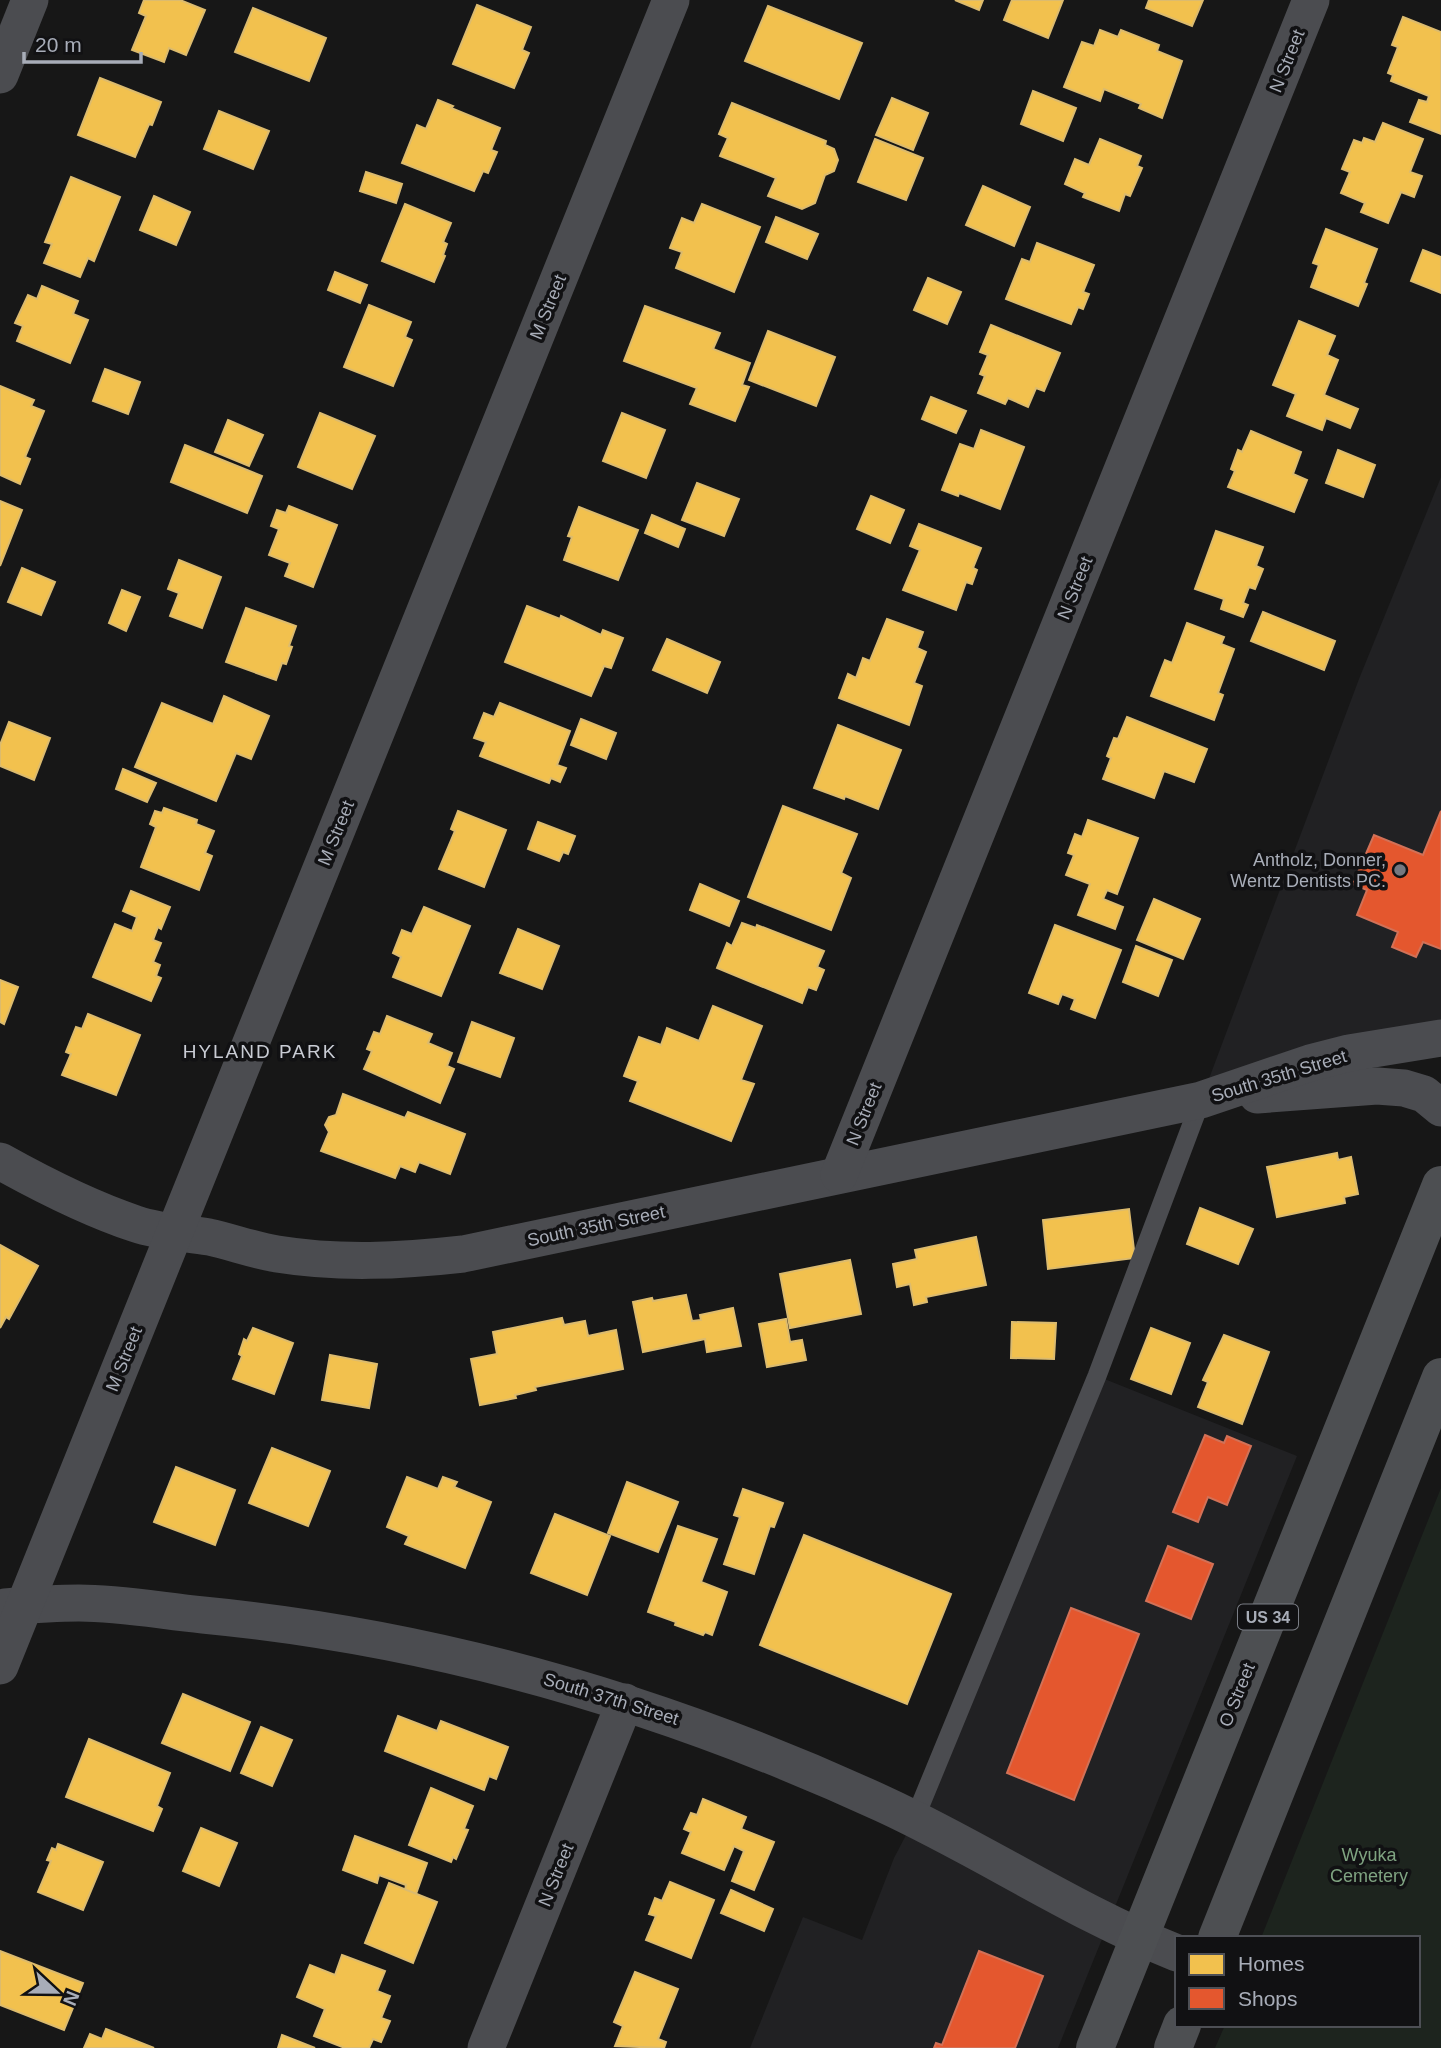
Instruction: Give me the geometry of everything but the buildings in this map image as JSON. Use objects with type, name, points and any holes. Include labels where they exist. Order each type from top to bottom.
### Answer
[{"type":"main road","name":"O Street","points":[[1095,2048],[1441,1185]]},
{"type":"main road","points":[[1218,1936],[1441,1377]]},
{"type":"main road","points":[[1173,2048],[1181,2027]]},
{"type":"street","points":[[0,75],[30,0]]},
{"type":"street","name":"M Street","points":[[0,1666],[12,1607],[174,1232],[671,0]]},
{"type":"street","name":"N Street","points":[[839,1175],[1311,0]]},
{"type":"street","name":"South 35th Street","points":[[0,1161],[104,1213],[138,1225],[307,1258],[346,1261],[424,1258],[463,1254],[1201,1100],[1310,1063],[1349,1053],[1441,1038]]},
{"type":"street","name":"South 35th Street","points":[[1201,1100],[1377,1086],[1404,1088],[1424,1094],[1441,1108]]},
{"type":"street","name":"South 37th Street","points":[[12,1607],[80,1603],[295,1626],[364,1638],[566,1683],[763,1751],[915,1818],[1062,1899],[1139,1938],[1175,1952]]},
{"type":"street","name":"N Street","points":[[486,2048],[625,1702]]},
{"type":"lane","points":[[915,1818],[1097,1376],[1201,1100]]},
{"type":"shaded area","points":[[1441,477],[1441,1038],[1201,1100],[1359,679]]},
{"type":"shaded area","points":[[1097,1376],[1297,1456],[1058,2048],[750,2048],[803,1917],[862,1940]]},
{"type":"green space","name":"Wyuka Cemetery","points":[[1441,1488],[1441,2048],[1215,2048],[1224,2027],[1420,2027],[1420,1936],[1262,1936]]},
{"type":"place","name":"Antholz, Donner, Wentz Dentists PC.","points":[[1400,870]]},
{"type":"district","name":"HYLAND PARK","points":[[260,1051]]}]
